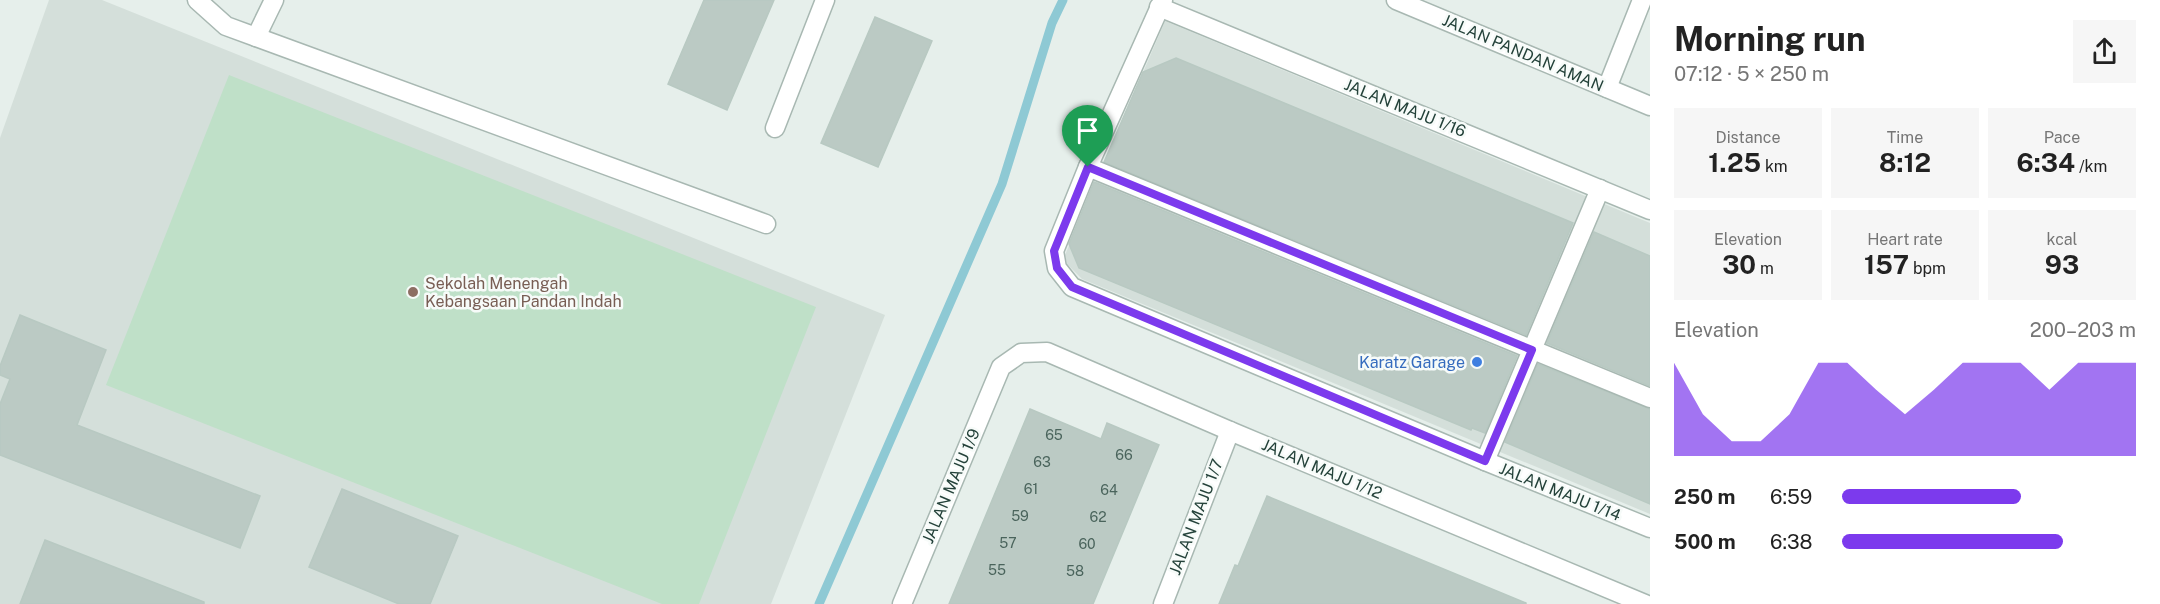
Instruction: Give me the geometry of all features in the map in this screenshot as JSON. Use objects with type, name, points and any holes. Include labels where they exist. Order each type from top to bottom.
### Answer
[{"type":"street","points":[[197,0],[226,26],[766,224]]},
{"type":"street","points":[[256,37],[274,0]]},
{"type":"street","points":[[775,128],[825,0]]},
{"type":"street","name":"JALAN PANDAN AMAN","points":[[1396,0],[1650,106]]},
{"type":"street","points":[[1606,88],[1642,0]]},
{"type":"street","name":"JALAN MAJU 1/16","points":[[1072,287],[1057,268],[1054,251],[1088,167],[1161,4],[1650,210]]},
{"type":"street","points":[[1088,167],[1650,398]]},
{"type":"street","points":[[1485,461],[1600,189]]},
{"type":"street","name":"JALAN MAJU 1/14","points":[[1072,287],[1650,528]]},
{"type":"street","name":"JALAN MAJU 1/12","points":[[1001,367],[1021,353],[1047,352],[1622,600],[1645,604]]},
{"type":"street","name":"JALAN MAJU 1/9","points":[[902,604],[1001,367]]},
{"type":"street","name":"JALAN MAJU 1/7","points":[[1163,604],[1230,431]]},
{"type":"shaded area","name":"Sekolah Menengah Kebangsaan Pandan Indah","points":[[49,0],[102,0],[885,315],[771,604],[0,604],[0,138]]},
{"type":"shaded area","points":[[1165,21],[1650,223],[1650,514],[1082,279],[1067,264],[1065,255]]},
{"type":"green space","points":[[229,75],[816,307],[699,604],[662,604],[106,385]]},
{"type":"building","points":[[704,0],[774,0],[727,110],[668,84]]},
{"type":"building","points":[[875,17],[932,41],[878,167],[821,143]]},
{"type":"building","points":[[1176,58],[1573,223],[1526,335],[1104,162],[1143,72]]},
{"type":"building","points":[[1094,182],[1517,356],[1485,433],[1472,428],[1471,430],[1079,268],[1069,244]]},
{"type":"building","points":[[1594,232],[1650,256],[1650,386],[1547,343]]},
{"type":"building","points":[[20,315],[106,350],[77,425],[260,496],[240,548],[0,455],[0,404],[10,379],[0,375],[0,366]]},
{"type":"building","points":[[1538,364],[1650,409],[1650,504],[1505,442]]},
{"type":"building","points":[[1030,409],[1101,439],[1107,423],[1159,445],[1093,604],[949,604]]},
{"type":"building","points":[[342,489],[458,536],[430,604],[399,604],[309,567]]},
{"type":"building","points":[[1267,496],[1526,604],[1219,604],[1235,565],[1238,566]]},
{"type":"building","points":[[45,540],[204,602],[204,604],[20,604]]},
{"type":"waterway","points":[[819,604],[1002,184],[1052,23],[1063,0]]},
{"type":"place","name":"Sekolah Menengah Kebangsaan Pandan Indah","points":[[413,292]]},
{"type":"place","name":"Karatz Garage","points":[[1477,362]]},
{"type":"route","points":[[1088,167],[1532,350],[1485,461],[1072,287],[1057,268],[1054,251],[1088,167]]}]
